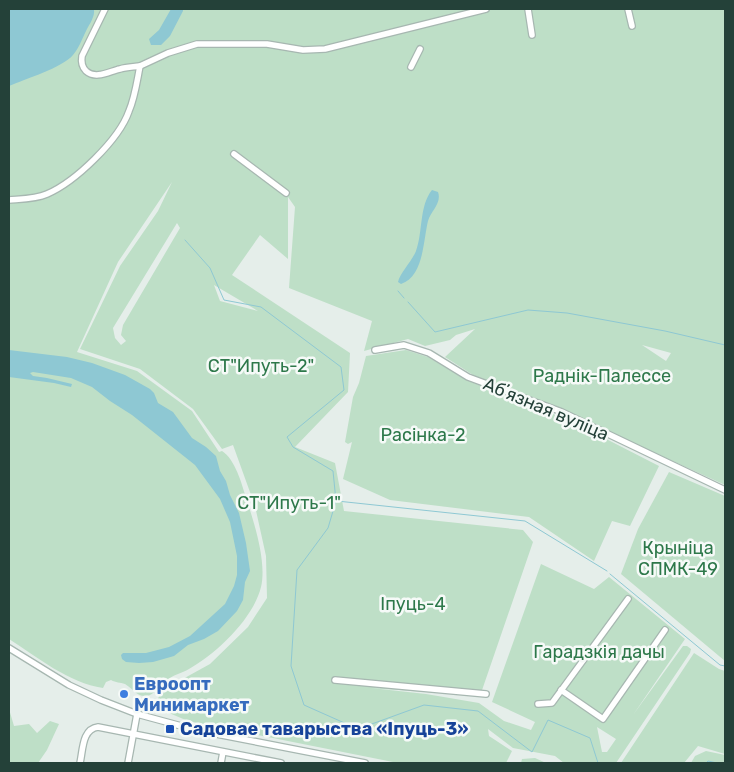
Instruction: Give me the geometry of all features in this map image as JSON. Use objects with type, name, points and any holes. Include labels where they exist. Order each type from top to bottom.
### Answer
[{"type":"street","points":[[105,9],[82,56],[84,69],[96,75],[140,66],[168,53],[197,44],[268,44],[303,50],[325,48],[486,9]]},
{"type":"street","points":[[528,9],[532,35]]},
{"type":"street","points":[[628,9],[632,26]]},
{"type":"street","points":[[411,67],[420,49]]},
{"type":"street","points":[[9,200],[45,195],[83,172],[112,140],[129,112],[140,66]]},
{"type":"street","points":[[234,154],[286,193]]},
{"type":"street","name":"Абʼязная вуліца","points":[[374,350],[404,345],[428,352],[468,377],[562,412],[725,490]]},
{"type":"street","points":[[538,704],[552,703],[628,599]]},
{"type":"street","points":[[561,690],[603,719],[665,630]]},
{"type":"street","points":[[9,648],[77,689],[137,714],[196,730],[365,763]]},
{"type":"street","points":[[335,680],[486,694]]},
{"type":"street","points":[[128,763],[137,714]]},
{"type":"street","points":[[80,763],[85,735],[90,730],[98,727],[281,763]]},
{"type":"street","points":[[221,763],[223,752]]},
{"type":"green space","points":[[9,9],[725,9],[725,485],[590,423],[473,375],[445,357],[475,329],[456,335],[450,340],[425,346],[408,339],[364,351],[372,321],[289,288],[295,207],[288,197],[288,259],[260,235],[232,275],[350,353],[348,392],[295,447],[335,463],[344,511],[523,530],[533,542],[480,696],[371,688],[426,694],[479,703],[504,721],[531,730],[535,722],[492,702],[541,564],[594,589],[609,577],[685,639],[633,715],[683,646],[691,649],[616,763],[564,763],[555,756],[513,748],[488,729],[489,736],[512,751],[506,763],[398,763],[188,721],[155,707],[161,691],[210,664],[248,627],[267,598],[266,556],[255,506],[233,445],[222,449],[193,409],[140,369],[80,349],[120,266],[158,211],[172,182],[118,262],[77,352],[137,371],[192,411],[219,452],[222,451],[231,460],[242,486],[259,542],[262,577],[257,599],[242,623],[211,654],[189,669],[165,681],[154,693],[148,696],[139,695],[125,684],[111,680],[106,682],[103,688],[78,681],[9,639]],"holes":[[[177,223],[180,228],[123,325],[121,335],[126,341],[121,345],[115,338],[113,328]],[[214,285],[258,311],[220,301]],[[642,345],[671,353],[666,361]],[[597,727],[616,739],[607,752],[602,752]]]},
{"type":"green space","name":"Расінка-2","points":[[406,350],[428,357],[466,380],[571,421],[659,466],[630,526],[612,521],[594,561],[529,517],[390,500],[343,479],[352,442],[348,444],[345,442],[353,397],[366,356]]},
{"type":"green space","name":"Крыніца СПМК-49","points":[[669,472],[725,496],[725,661],[621,574],[638,529]]},
{"type":"green space","points":[[694,653],[725,671],[725,754],[698,746],[684,763],[621,763]]},
{"type":"green space","points":[[9,709],[14,726],[29,724],[37,733],[50,721],[59,724],[47,750],[38,763],[9,763]]},
{"type":"green space","points":[[706,751],[725,755],[725,763],[691,763],[695,756]]},
{"type":"green space","points":[[535,758],[546,763],[521,763],[522,759]]},
{"type":"water","points":[[9,9],[94,9],[94,15],[79,46],[68,60],[52,69],[9,86]]},
{"type":"water","points":[[171,9],[183,9],[183,11],[170,36],[161,45],[151,45],[149,39],[159,30]]},
{"type":"water","points":[[432,190],[438,192],[439,200],[429,217],[421,257],[414,274],[409,280],[401,284],[398,282],[399,278],[416,251],[423,211]]},
{"type":"water","points":[[9,350],[67,357],[92,363],[125,375],[150,389],[158,403],[173,412],[192,438],[216,456],[220,471],[239,513],[250,571],[245,582],[243,600],[237,611],[218,631],[188,645],[174,656],[153,662],[139,663],[126,662],[122,659],[121,655],[123,653],[146,653],[169,647],[190,636],[225,604],[237,575],[237,556],[230,522],[220,499],[195,465],[132,415],[92,387],[71,378],[30,373],[33,376],[72,384],[71,387],[9,377]]},
{"type":"waterway","points":[[185,240],[210,268],[224,300],[261,307],[341,367],[344,390],[287,437],[293,447],[333,471],[336,501],[328,528],[297,570],[291,666],[304,705],[358,729],[424,705],[478,711],[532,752],[548,720],[590,738],[598,763]]},
{"type":"waterway","points":[[398,291],[404,298]]},
{"type":"waterway","points":[[408,302],[435,332],[528,310],[567,313],[665,331],[725,345]]},
{"type":"waterway","points":[[337,501],[525,521],[607,571]]},
{"type":"waterway","points":[[610,574],[720,665],[725,666]]},
{"type":"waterway","points":[[706,763],[708,761],[717,763]]},
{"type":"place","name":"Евроопт Минимаркет","points":[[124,694]]},
{"type":"place","name":"Садовае таварыства «Іпуць-3»","points":[[170,729]]},
{"type":"park label","name":"СТ\"Ипуть-2\"","points":[[261,366]]},
{"type":"park label","name":"Раднік-Палессе","points":[[602,376]]},
{"type":"park label","name":"СТ\"Ипуть-1\"","points":[[289,503]]},
{"type":"park label","name":"Іпуць-4","points":[[413,604]]},
{"type":"park label","name":"Гарадзкія дачы","points":[[599,652]]}]
